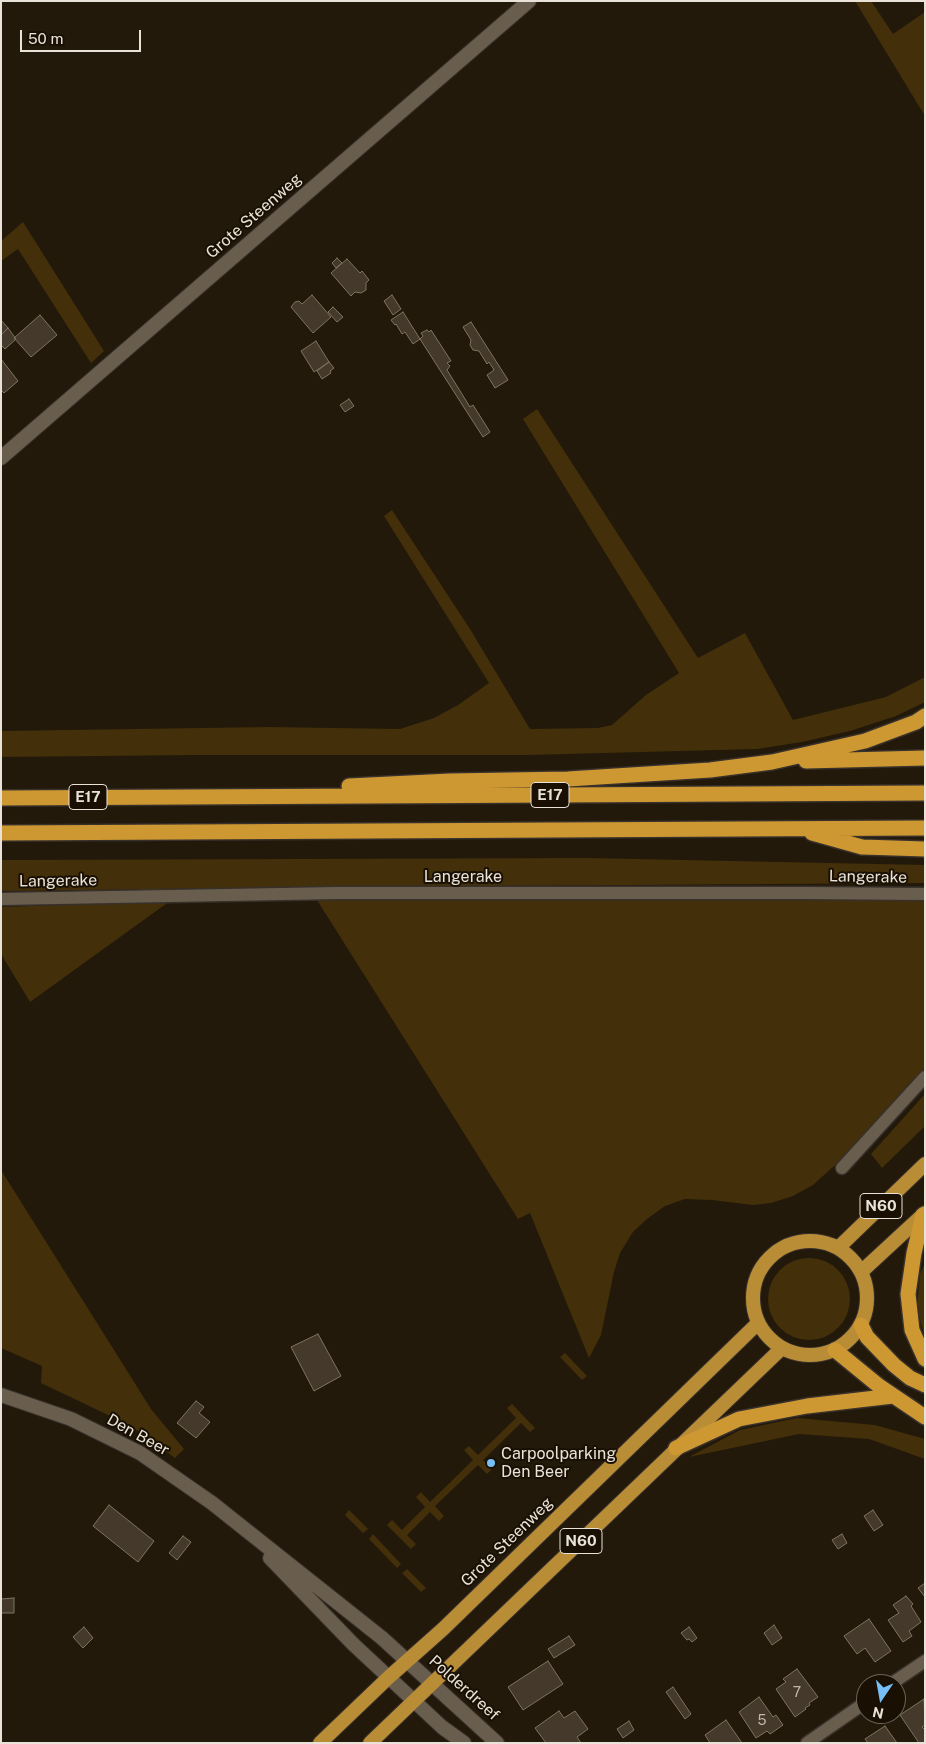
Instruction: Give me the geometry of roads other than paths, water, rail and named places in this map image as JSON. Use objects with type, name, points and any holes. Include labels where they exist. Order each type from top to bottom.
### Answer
[{"type":"highway","points":[[176,796],[450,781],[588,778],[710,770],[772,762],[865,741],[916,722],[925,716]]},
{"type":"highway","points":[[772,762],[925,758]]},
{"type":"highway","name":"E17","points":[[1,798],[925,793]]},
{"type":"highway","points":[[794,828],[862,847],[925,849]]},
{"type":"highway","name":"E17","points":[[1,833],[925,828]]},
{"type":"highway","name":"N60","points":[[838,1248],[925,1164]]},
{"type":"highway","points":[[924,1214],[914,1253],[908,1294],[912,1330],[925,1359]]},
{"type":"highway","name":"N60","points":[[861,1272],[924,1214]]},
{"type":"highway","points":[[815,1241],[838,1248],[861,1272],[867,1289],[867,1307],[861,1325],[850,1340],[835,1350],[808,1356],[782,1348],[758,1323],[752,1300],[757,1277],[770,1257],[790,1244],[815,1241]]},
{"type":"highway","name":"Grote Steenweg","points":[[320,1743],[389,1677],[443,1629],[758,1323]]},
{"type":"highway","points":[[861,1325],[867,1337],[894,1365],[910,1378],[925,1385]]},
{"type":"highway","name":"N60","points":[[370,1743],[782,1348]]},
{"type":"highway","points":[[835,1350],[893,1396],[925,1417]]},
{"type":"highway","points":[[676,1448],[739,1419],[807,1406],[893,1396]]},
{"type":"street","name":"Grote Steenweg","points":[[1,458],[522,4]]},
{"type":"street","name":"Langerake","points":[[1,898],[338,893],[925,894]]},
{"type":"street","points":[[842,1168],[925,1077]]},
{"type":"street","name":"Den Beer","points":[[1,1395],[71,1419],[140,1453],[212,1503],[244,1530],[318,1585],[407,1661]]},
{"type":"street","name":"Den Beer","points":[[244,1530],[353,1644],[389,1677]]},
{"type":"street","name":"Polderdreef","points":[[407,1661],[497,1743]]},
{"type":"street","points":[[906,1674],[925,1661]]},
{"type":"street","points":[[389,1677],[442,1728],[464,1743]]},
{"type":"street","points":[[807,1743],[856,1709]]},
{"type":"place","name":"Carpoolparking Den Beer","points":[[491,1463]]}]
